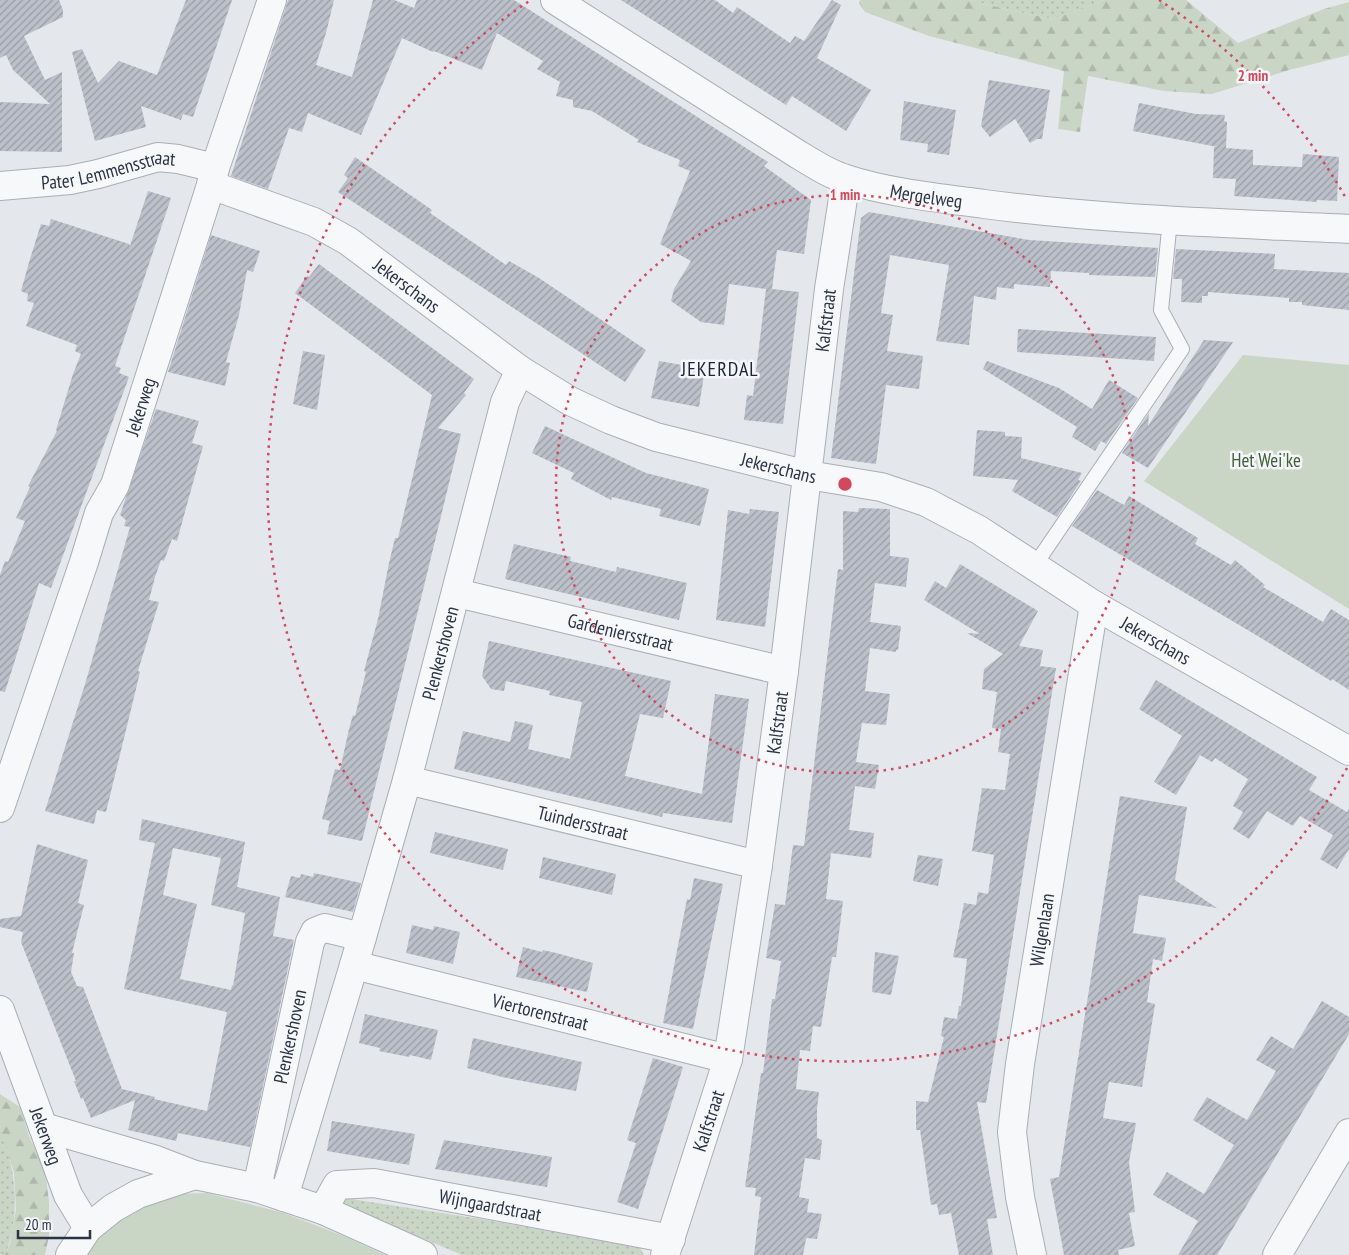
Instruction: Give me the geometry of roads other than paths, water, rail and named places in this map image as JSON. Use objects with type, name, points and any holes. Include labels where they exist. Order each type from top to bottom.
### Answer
[{"type":"street","name":"Jekerweg","points":[[0,808],[99,513],[115,485],[213,176],[272,0]]},
{"type":"street","name":"Mergelweg","points":[[555,0],[799,155],[846,179],[933,198],[1050,213],[1349,229]]},
{"type":"street","name":"Pater Lemmensstraat","points":[[0,186],[70,180],[158,157],[178,159],[213,176]]},
{"type":"street","name":"Jekerschans","points":[[213,176],[314,222],[348,241],[520,370],[570,402],[656,437],[808,475],[881,487],[926,502],[979,530],[1094,605],[1349,751]]},
{"type":"street","name":"Kalfstraat","points":[[668,1247],[728,1059],[758,865],[784,671],[830,289],[846,179]]},
{"type":"street","name":"Plenkershoven","points":[[284,1197],[354,965],[407,780],[505,402],[520,370]]},
{"type":"street","name":"Gardeniersstraat","points":[[457,593],[784,671]]},
{"type":"street","name":"Wilgenlaan","points":[[1032,1255],[1020,1197],[1012,1132],[1020,1064],[1094,605]]},
{"type":"street","name":"Tuindersstraat","points":[[407,780],[758,865]]},
{"type":"street","name":"Plenkershoven","points":[[256,1188],[310,942],[315,932],[325,928],[362,936]]},
{"type":"street","name":"Viertorenstraat","points":[[354,965],[728,1059]]},
{"type":"street","name":"Jekerweg","points":[[0,1010],[68,1195],[88,1228]]},
{"type":"street","points":[[43,1127],[156,1160],[196,1175],[256,1188],[323,1210],[424,1255]]},
{"type":"street","points":[[1277,1255],[1349,1134]]},
{"type":"street","points":[[70,1255],[88,1228],[113,1208],[138,1194],[196,1175]]},
{"type":"street","name":"Wijngaardstraat","points":[[323,1210],[337,1185],[374,1183],[668,1247]]},
{"type":"lane","points":[[1035,565],[1182,349],[1161,310],[1170,220]]},
{"type":"district","name":"JEKERDAL","points":[[720,369]]},
{"type":"park label","name":"Het Wei'ke","points":[[1266,460]]}]
